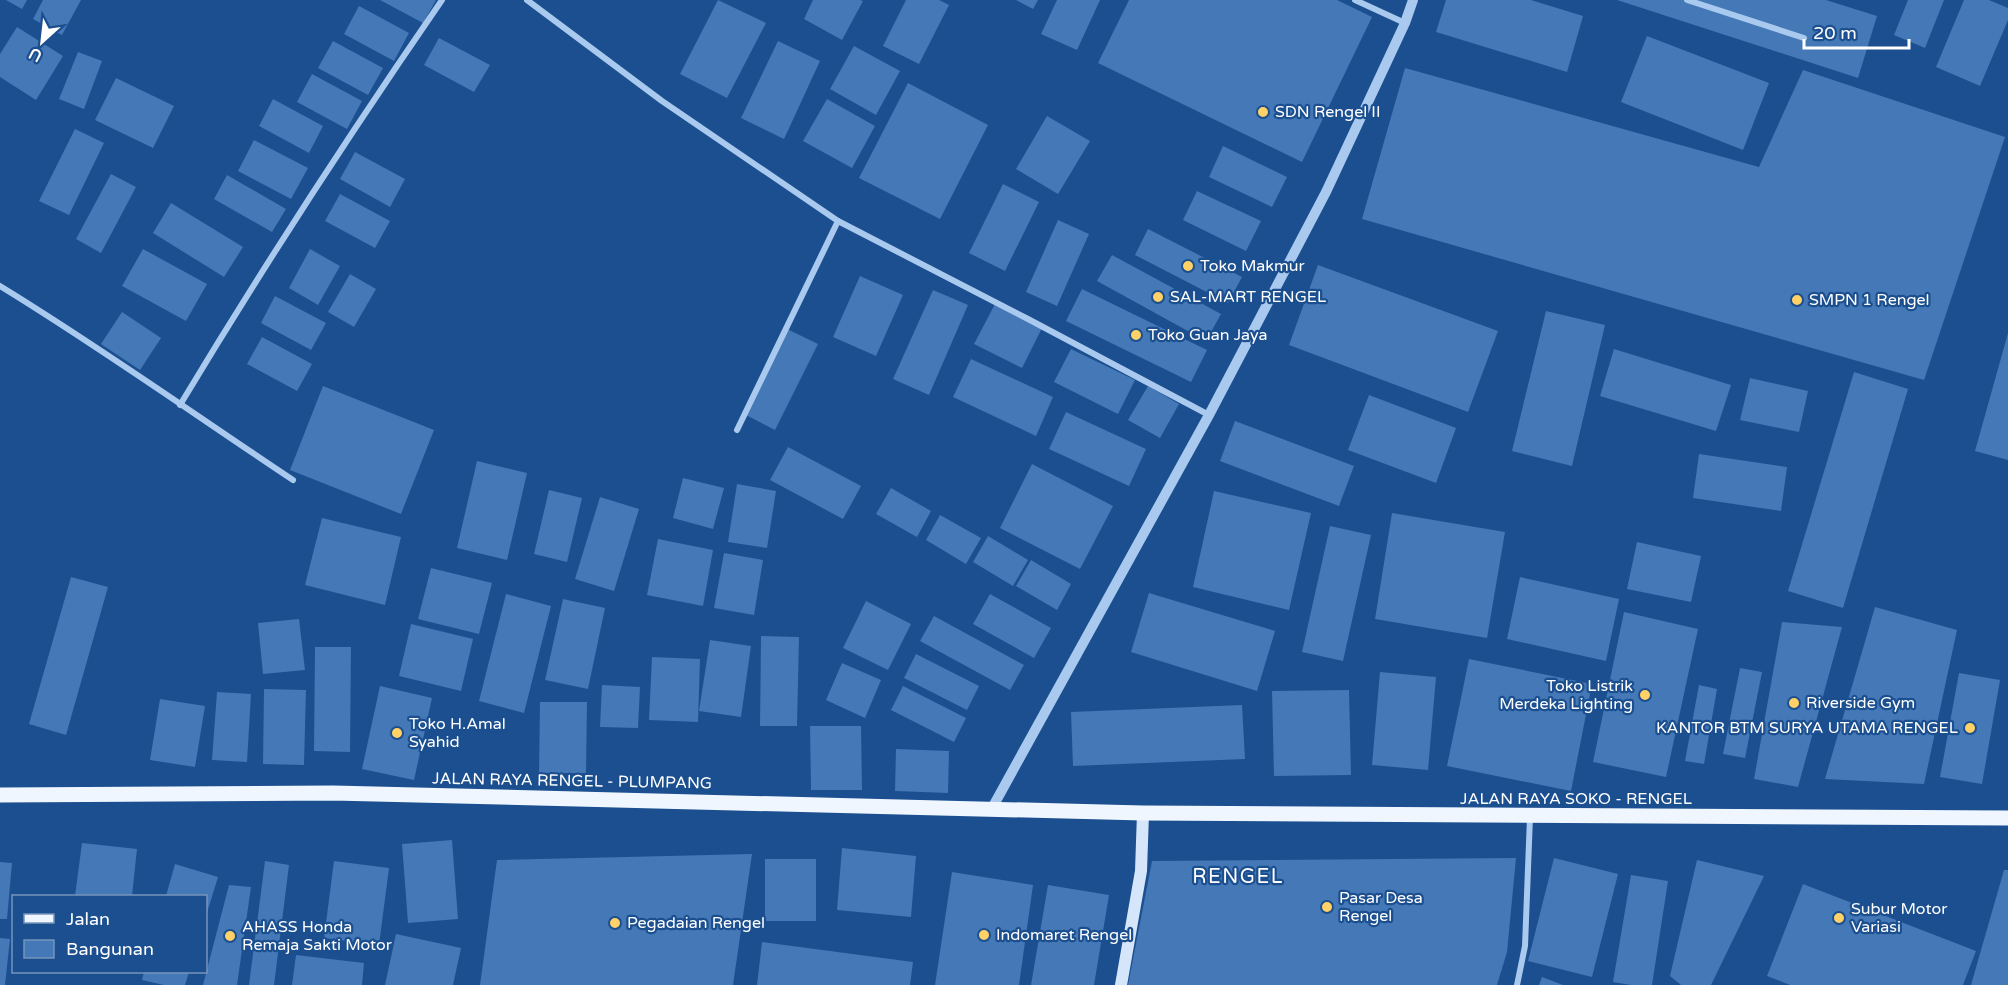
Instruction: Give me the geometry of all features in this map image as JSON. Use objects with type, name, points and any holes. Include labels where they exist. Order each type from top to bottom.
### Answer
[{"type":"main road","name":"JALAN RAYA RENGEL - PLUMPANG","points":[[0,795],[333,793],[1143,813]]},
{"type":"main road","name":"JALAN RAYA SOKO - RENGEL","points":[[1143,813],[2008,818]]},
{"type":"main road","points":[[1121,985],[1142,871],[1143,813]]},
{"type":"street","points":[[180,405],[255,283],[374,99],[442,0]]},
{"type":"street","points":[[527,0],[662,101],[838,221],[1209,415]]},
{"type":"street","points":[[1355,0],[1405,23]]},
{"type":"street","points":[[991,810],[1209,415],[1326,192],[1405,23],[1413,0]]},
{"type":"street","points":[[1687,0],[1804,38]]},
{"type":"street","points":[[737,430],[838,221]]},
{"type":"street","points":[[0,286],[126,366],[293,480]]},
{"type":"street","points":[[1517,985],[1525,946],[1530,816]]},
{"type":"building","points":[[6,0],[27,0],[22,9]]},
{"type":"building","points":[[43,0],[81,0],[62,35],[33,19]]},
{"type":"building","points":[[380,0],[436,0],[423,23]]},
{"type":"building","points":[[718,0],[766,23],[727,98],[680,74]]},
{"type":"building","points":[[813,0],[863,1],[842,40],[804,19]]},
{"type":"building","points":[[906,0],[939,0],[949,5],[919,64],[883,46]]},
{"type":"building","points":[[1016,0],[1038,0],[1033,9]]},
{"type":"building","points":[[1057,0],[1100,0],[1077,50],[1041,34]]},
{"type":"building","name":"SDN Rengel II","points":[[1129,0],[1337,0],[1372,17],[1302,162],[1098,63]]},
{"type":"building","points":[[1446,0],[1531,0],[1583,16],[1567,72],[1436,32]]},
{"type":"building","points":[[1617,0],[1826,0],[1877,16],[1858,78]]},
{"type":"building","points":[[1908,0],[1944,0],[1925,48],[1894,35]]},
{"type":"building","points":[[1964,0],[1989,0],[2008,8],[2008,20],[1980,86],[1936,67]]},
{"type":"building","points":[[359,6],[409,33],[394,61],[344,34]]},
{"type":"building","points":[[17,27],[63,56],[36,100],[0,77],[0,54]]},
{"type":"building","points":[[1647,36],[1769,83],[1743,150],[1621,102]]},
{"type":"building","points":[[439,38],[490,65],[474,92],[424,65]]},
{"type":"building","points":[[333,41],[383,68],[368,95],[318,68]]},
{"type":"building","points":[[778,41],[820,61],[784,139],[741,118]]},
{"type":"building","points":[[854,46],[900,71],[876,115],[830,89]]},
{"type":"building","points":[[78,52],[102,61],[84,109],[59,99]]},
{"type":"building","name":"SMPN 1 Rengel","points":[[1405,68],[1759,167],[1803,70],[2005,137],[1924,380],[1362,219]]},
{"type":"building","points":[[312,74],[362,101],[347,129],[297,102]]},
{"type":"building","points":[[116,78],[174,106],[153,148],[95,120]]},
{"type":"building","points":[[908,83],[988,125],[940,219],[859,178]]},
{"type":"building","points":[[273,99],[323,126],[309,153],[259,126]]},
{"type":"building","points":[[827,99],[875,126],[852,168],[803,141]]},
{"type":"building","points":[[1047,116],[1090,141],[1058,194],[1016,169]]},
{"type":"building","points":[[75,129],[104,143],[69,215],[39,201]]},
{"type":"building","points":[[254,140],[308,168],[291,199],[238,171]]},
{"type":"building","points":[[1223,146],[1287,177],[1272,207],[1209,177]]},
{"type":"building","points":[[355,152],[405,179],[390,207],[340,179]]},
{"type":"building","points":[[111,174],[136,187],[101,253],[76,239]]},
{"type":"building","points":[[227,175],[286,209],[272,232],[214,199]]},
{"type":"building","points":[[1003,184],[1039,202],[1005,271],[969,253]]},
{"type":"building","points":[[1197,191],[1261,221],[1246,251],[1183,220]]},
{"type":"building","points":[[340,194],[390,221],[375,248],[325,221]]},
{"type":"building","points":[[171,203],[243,247],[224,277],[153,233]]},
{"type":"building","points":[[1058,220],[1089,234],[1057,306],[1026,292]]},
{"type":"building","name":"Toko Makmur","points":[[1148,229],[1242,277],[1228,303],[1135,255]]},
{"type":"building","points":[[143,249],[207,284],[186,321],[122,286]]},
{"type":"building","points":[[310,249],[340,266],[318,305],[289,288]]},
{"type":"building","name":"SAL-MART RENGEL","points":[[1112,255],[1221,314],[1206,341],[1097,281]]},
{"type":"building","points":[[1318,265],[1498,331],[1468,412],[1289,345]]},
{"type":"building","points":[[350,274],[376,289],[354,327],[328,312]]},
{"type":"building","points":[[860,276],[903,295],[876,356],[833,337]]},
{"type":"building","name":"Toko Guan Jaya","points":[[1082,289],[1207,350],[1191,382],[1066,321]]},
{"type":"building","points":[[933,290],[968,305],[929,395],[893,379]]},
{"type":"building","points":[[275,296],[326,323],[311,350],[261,323]]},
{"type":"building","points":[[995,304],[1042,328],[1022,368],[974,344]]},
{"type":"building","points":[[1546,311],[1605,325],[1572,466],[1512,451]]},
{"type":"building","points":[[122,312],[161,338],[140,370],[101,344]]},
{"type":"building","points":[[785,328],[818,344],[775,430],[742,413]]},
{"type":"building","points":[[2008,333],[2008,460],[1975,451]]},
{"type":"building","points":[[262,337],[312,364],[297,391],[247,364]]},
{"type":"building","points":[[1071,349],[1135,380],[1118,414],[1054,382]]},
{"type":"building","points":[[1614,349],[1731,385],[1716,431],[1600,396]]},
{"type":"building","points":[[971,359],[1053,397],[1036,436],[953,397]]},
{"type":"building","points":[[1854,372],[1908,389],[1843,608],[1788,591]]},
{"type":"building","points":[[1750,378],[1808,391],[1799,432],[1740,420]]},
{"type":"building","points":[[323,386],[434,430],[401,514],[290,470]]},
{"type":"building","points":[[1148,386],[1179,404],[1160,438],[1128,420]]},
{"type":"building","points":[[1369,395],[1456,428],[1436,483],[1348,450]]},
{"type":"building","points":[[1066,412],[1146,449],[1129,486],[1049,449]]},
{"type":"building","points":[[1235,421],[1354,466],[1339,506],[1220,461]]},
{"type":"building","points":[[788,447],[861,486],[843,519],[770,480]]},
{"type":"building","points":[[1699,454],[1787,467],[1781,511],[1693,498]]},
{"type":"building","points":[[477,461],[527,473],[507,560],[457,548]]},
{"type":"building","points":[[1032,464],[1113,506],[1080,569],[1000,528]]},
{"type":"building","points":[[683,478],[724,488],[713,529],[673,518]]},
{"type":"building","points":[[737,484],[776,491],[767,548],[728,542]]},
{"type":"building","points":[[891,488],[931,511],[917,537],[876,514]]},
{"type":"building","points":[[549,490],[582,498],[567,562],[534,554]]},
{"type":"building","points":[[1214,491],[1311,513],[1289,610],[1193,587]]},
{"type":"building","points":[[600,497],[639,509],[614,591],[575,579]]},
{"type":"building","points":[[1392,513],[1505,532],[1487,638],[1375,619]]},
{"type":"building","points":[[940,515],[981,538],[966,564],[926,540]]},
{"type":"building","points":[[322,518],[401,537],[385,605],[305,585]]},
{"type":"building","points":[[1330,526],[1371,535],[1343,661],[1302,652]]},
{"type":"building","points":[[988,536],[1028,560],[1013,586],[973,562]]},
{"type":"building","points":[[658,539],[713,550],[703,606],[647,595]]},
{"type":"building","points":[[1637,542],[1701,556],[1691,602],[1627,589]]},
{"type":"building","points":[[724,553],[763,560],[754,615],[714,608]]},
{"type":"building","points":[[1031,560],[1071,584],[1057,610],[1016,586]]},
{"type":"building","points":[[431,568],[492,583],[479,634],[418,619]]},
{"type":"building","points":[[71,577],[108,587],[66,735],[29,724]]},
{"type":"building","points":[[1520,577],[1619,599],[1606,661],[1507,639]]},
{"type":"building","points":[[1149,593],[1275,631],[1257,691],[1131,652]]},
{"type":"building","points":[[506,594],[551,606],[524,713],[479,701]]},
{"type":"building","points":[[990,594],[1051,628],[1034,658],[973,624]]},
{"type":"building","points":[[563,599],[605,608],[588,689],[545,680]]},
{"type":"building","points":[[866,601],[911,624],[888,670],[843,648]]},
{"type":"building","points":[[1875,607],[1957,630],[1924,784],[1825,779]]},
{"type":"building","name":"Toko Listrik Merdeka Lighting","points":[[1624,612],[1698,629],[1666,777],[1593,762]]},
{"type":"building","points":[[934,616],[1024,665],[1010,690],[920,641]]},
{"type":"building","points":[[299,619],[305,670],[263,674],[258,623]]},
{"type":"building","name":"Riverside Gym","points":[[1782,622],[1842,627],[1798,787],[1754,779]]},
{"type":"building","points":[[411,624],[473,639],[461,691],[399,676]]},
{"type":"building","points":[[761,636],[799,637],[797,726],[760,726]]},
{"type":"building","points":[[710,640],[751,646],[741,717],[699,711]]},
{"type":"building","points":[[315,647],[351,647],[350,752],[314,751]]},
{"type":"building","points":[[916,654],[979,686],[967,710],[904,678]]},
{"type":"building","points":[[652,657],[700,659],[698,722],[649,720]]},
{"type":"building","points":[[1469,659],[1592,684],[1571,791],[1447,766]]},
{"type":"building","points":[[842,663],[881,680],[865,718],[826,700]]},
{"type":"building","points":[[1740,668],[1762,672],[1745,758],[1723,754]]},
{"type":"building","points":[[1380,672],[1436,677],[1428,770],[1372,765]]},
{"type":"building","name":"KANTOR BTM SURYA UTAMA RENGEL","points":[[1959,673],[2000,680],[1982,784],[1940,777]]},
{"type":"building","points":[[602,685],[640,687],[638,728],[600,727]]},
{"type":"building","points":[[1699,685],[1717,689],[1704,764],[1685,761]]},
{"type":"building","name":"Toko H.Amal Syahid","points":[[380,686],[432,698],[414,780],[362,769]]},
{"type":"building","points":[[903,686],[966,718],[954,742],[891,710]]},
{"type":"building","points":[[264,689],[306,690],[304,765],[263,764]]},
{"type":"building","points":[[1349,690],[1351,775],[1274,776],[1272,691]]},
{"type":"building","points":[[217,692],[251,694],[247,762],[212,760]]},
{"type":"building","points":[[160,699],[205,706],[195,767],[150,760]]},
{"type":"building","points":[[540,702],[587,702],[586,773],[539,773]]},
{"type":"building","points":[[1242,705],[1245,759],[1073,766],[1071,712]]},
{"type":"building","points":[[810,726],[861,726],[862,790],[811,790]]},
{"type":"building","points":[[896,749],[949,751],[948,793],[895,791]]},
{"type":"building","points":[[452,840],[458,919],[408,923],[402,844]]},
{"type":"building","points":[[82,843],[137,849],[132,895],[75,895]]},
{"type":"building","points":[[842,848],[916,856],[911,917],[837,910]]},
{"type":"building","name":"Pegadaian Rengel","points":[[752,854],[733,985],[480,985],[497,860]]},
{"type":"building","name":"Pasar Desa Rengel","points":[[1516,858],[1507,952],[1497,985],[1128,985],[1152,861]]},
{"type":"building","points":[[1554,858],[1618,874],[1592,977],[1528,961]]},
{"type":"building","points":[[765,859],[816,859],[816,921],[765,921]]},
{"type":"building","points":[[1697,860],[1764,876],[1711,985],[1681,985],[1670,976]]},
{"type":"building","points":[[265,861],[289,865],[274,985],[249,985]]},
{"type":"building","points":[[334,861],[389,868],[379,945],[324,938]]},
{"type":"building","points":[[0,862],[12,863],[7,919],[0,919]]},
{"type":"building","points":[[175,864],[218,877],[207,913],[207,895],[166,895]]},
{"type":"building","points":[[2004,870],[2008,870],[2008,985],[1971,985]]},
{"type":"building","name":"Indomaret Rengel","points":[[952,872],[1033,885],[1019,985],[935,985]]},
{"type":"building","points":[[1631,875],[1668,881],[1652,985],[1613,982]]},
{"type":"building","name":"Subur Motor Variasi","points":[[1803,884],[1976,951],[1963,985],[1790,985],[1767,976]]},
{"type":"building","name":"AHASS Honda Remaja Sakti Motor","points":[[229,885],[251,887],[237,985],[203,985]]},
{"type":"building","points":[[1048,885],[1109,895],[1094,985],[1031,985]]},
{"type":"building","points":[[396,934],[461,948],[453,985],[385,985]]},
{"type":"building","points":[[0,938],[10,939],[5,985],[0,985]]},
{"type":"building","points":[[762,942],[913,962],[910,985],[757,985]]},
{"type":"building","points":[[296,955],[364,963],[362,985],[292,985]]},
{"type":"building","points":[[144,973],[189,973],[185,985],[164,985],[142,980]]},
{"type":"building","points":[[1542,977],[1563,985],[1539,985]]},
{"type":"place","name":"SDN Rengel II","points":[[1263,112]]},
{"type":"place","name":"Toko Makmur","points":[[1188,266]]},
{"type":"place","name":"SAL-MART RENGEL","points":[[1158,297]]},
{"type":"place","name":"SMPN 1 Rengel","points":[[1797,300]]},
{"type":"place","name":"Toko Guan Jaya","points":[[1136,335]]},
{"type":"place","name":"Toko Listrik Merdeka Lighting","points":[[1645,695]]},
{"type":"place","name":"Riverside Gym","points":[[1794,703]]},
{"type":"place","name":"KANTOR BTM SURYA UTAMA RENGEL","points":[[1970,728]]},
{"type":"place","name":"Toko H.Amal Syahid","points":[[397,733]]},
{"type":"place","name":"Pasar Desa Rengel","points":[[1327,907]]},
{"type":"place","name":"Subur Motor Variasi","points":[[1839,918]]},
{"type":"place","name":"Pegadaian Rengel","points":[[615,923]]},
{"type":"place","name":"Indomaret Rengel","points":[[984,935]]},
{"type":"place","name":"AHASS Honda Remaja Sakti Motor","points":[[230,936]]},
{"type":"district","name":"RENGEL","points":[[1238,877]]}]
